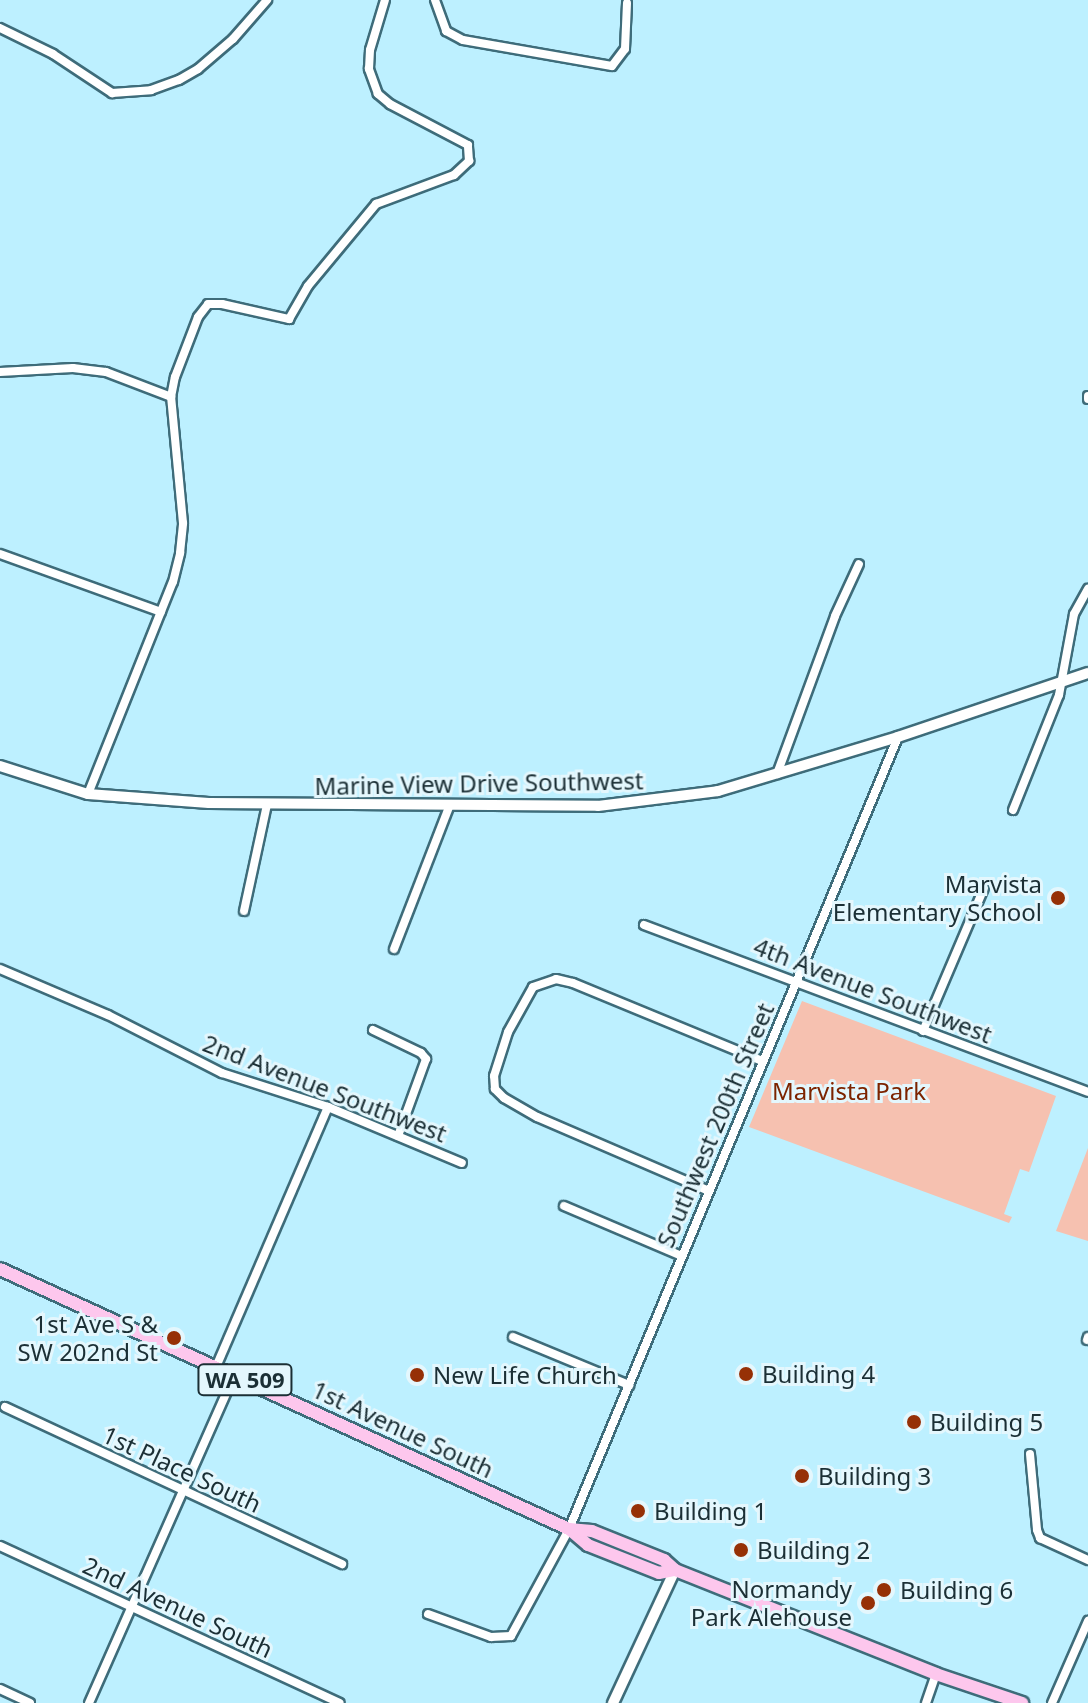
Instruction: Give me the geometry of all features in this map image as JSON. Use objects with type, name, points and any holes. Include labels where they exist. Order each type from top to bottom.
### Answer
[{"type":"main road","name":"1st Avenue South","points":[[0,1269],[569,1529],[588,1545],[659,1573],[675,1570],[936,1674],[1022,1703]]},
{"type":"street","points":[[0,28],[53,54],[112,93],[151,90],[198,69],[233,39],[267,0]]},
{"type":"street","points":[[88,794],[173,582],[183,523],[171,397],[184,351],[208,304],[222,304],[289,319],[308,286],[376,204],[454,175],[469,161],[468,145],[390,104],[378,94],[369,69],[370,50],[385,0]]},
{"type":"street","points":[[435,0],[446,31],[463,40],[612,66],[625,49],[627,3]]},
{"type":"street","points":[[0,372],[73,368],[106,372],[171,397]]},
{"type":"street","points":[[0,554],[161,612]]},
{"type":"street","points":[[777,775],[835,616],[859,564]]},
{"type":"street","points":[[1013,810],[1061,680],[1074,614],[1088,589]]},
{"type":"street","name":"Marine View Drive Southwest","points":[[0,766],[88,794],[267,805],[598,806],[718,791],[777,775],[1088,673]]},
{"type":"street","name":"Southwest 200th Street","points":[[428,1614],[491,1637],[511,1636],[569,1529],[898,737]]},
{"type":"street","points":[[244,911],[267,805]]},
{"type":"street","points":[[394,949],[449,807]]},
{"type":"street","points":[[923,1031],[984,888]]},
{"type":"street","name":"4th Avenue Southwest","points":[[644,925],[1088,1092]]},
{"type":"street","name":"2nd Avenue Southwest","points":[[0,969],[108,1015],[222,1073],[328,1107],[462,1163]]},
{"type":"street","points":[[709,1191],[517,1108],[495,1089],[497,1060],[525,996],[543,981],[556,979],[573,983],[762,1061]]},
{"type":"street","points":[[373,1030],[421,1053],[426,1059],[398,1136]]},
{"type":"street","points":[[216,1367],[328,1107]]},
{"type":"street","points":[[564,1206],[682,1256]]},
{"type":"street","points":[[513,1337],[629,1385]]},
{"type":"street","points":[[89,1703],[185,1493],[234,1376]]},
{"type":"street","name":"1st Place South","points":[[5,1407],[342,1564]]},
{"type":"street","points":[[1030,1454],[1040,1538],[1088,1560]]},
{"type":"street","name":"2nd Avenue South","points":[[0,1546],[321,1699],[340,1703]]},
{"type":"street","points":[[613,1703],[675,1570]]},
{"type":"street","points":[[1052,1703],[1088,1621]]},
{"type":"street","points":[[926,1703],[936,1674]]},
{"type":"street","points":[[0,1689],[30,1703]]},
{"type":"green space","name":"Marvista Park","points":[[802,1001],[1056,1096],[1029,1172],[1020,1169],[1004,1214],[1012,1217],[1009,1223],[749,1127]]},
{"type":"green space","points":[[1088,1148],[1088,1241],[1056,1231]]},
{"type":"place","name":"Marvista Elementary School","points":[[1058,898]]},
{"type":"place","name":"1st Ave S & SW 202nd St","points":[[174,1338]]},
{"type":"place","name":"Building 4","points":[[746,1374]]},
{"type":"place","name":"New Life Church","points":[[417,1375]]},
{"type":"place","name":"Building 5","points":[[914,1422]]},
{"type":"place","name":"Building 3","points":[[802,1476]]},
{"type":"place","name":"Building 1","points":[[638,1511]]},
{"type":"place","name":"Building 2","points":[[741,1550]]},
{"type":"place","name":"Building 6","points":[[884,1590]]},
{"type":"place","name":"Normandy Park Alehouse","points":[[868,1603]]}]
